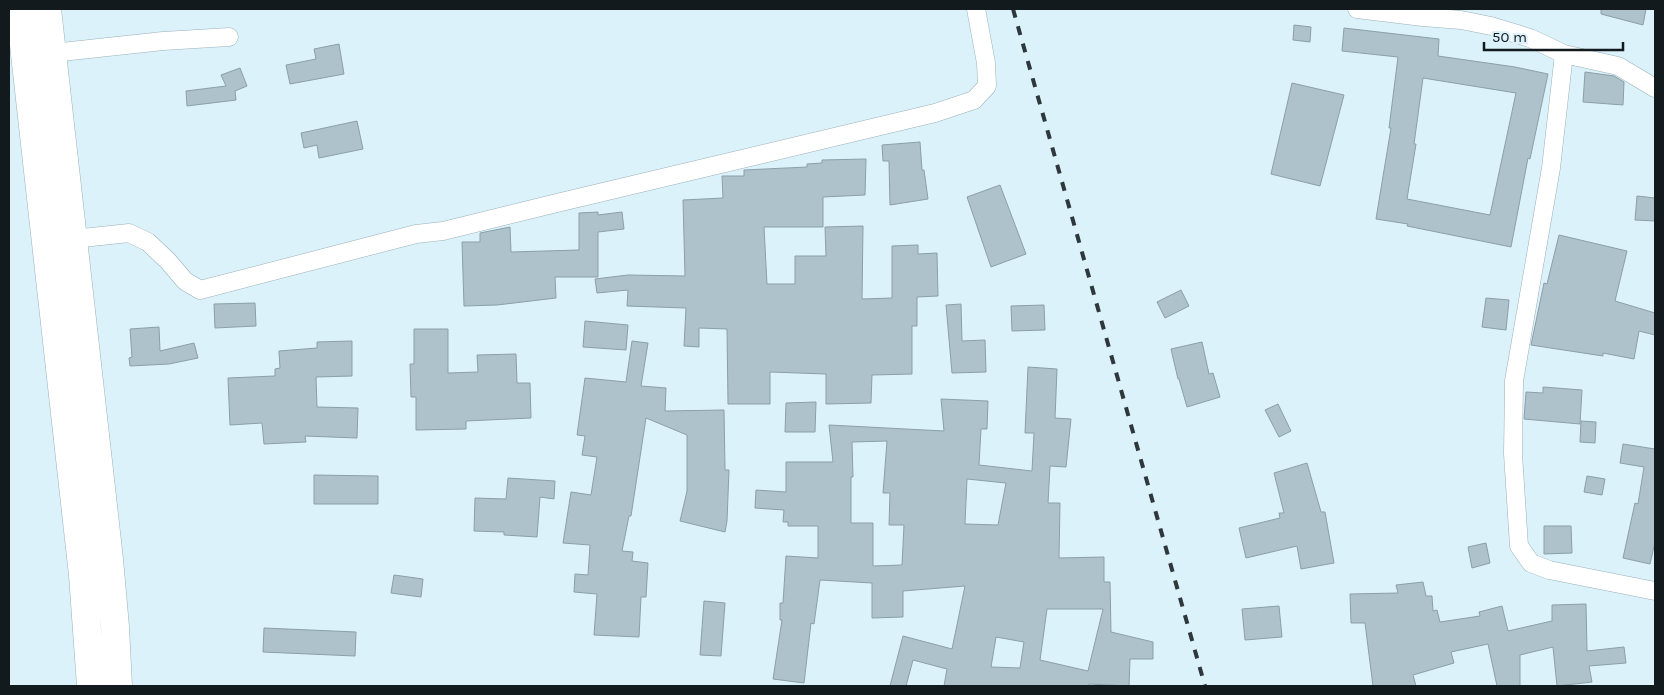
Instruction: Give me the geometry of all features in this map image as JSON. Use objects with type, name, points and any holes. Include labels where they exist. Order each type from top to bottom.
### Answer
[{"type":"highway","points":[[20,9],[39,54],[73,239],[109,559],[118,686]]},
{"type":"highway","points":[[47,9],[39,54],[91,686]]},
{"type":"street","points":[[73,239],[129,233],[148,242],[168,261],[184,281],[200,290],[416,234],[443,232],[560,202],[935,113],[974,100],[987,86],[986,63],[976,9]]},
{"type":"street","points":[[1357,9],[1461,20],[1491,26],[1530,38],[1564,54],[1618,66],[1655,88]]},
{"type":"street","points":[[39,54],[163,41],[229,37]]},
{"type":"street","points":[[1564,54],[1551,168],[1514,381],[1513,454],[1519,546],[1531,563],[1549,570],[1655,591]]},
{"type":"building","points":[[1601,9],[1646,9],[1643,25],[1601,14]]},
{"type":"building","points":[[1294,25],[1311,27],[1310,42],[1293,40]]},
{"type":"building","points":[[1344,28],[1439,39],[1438,56],[1515,67],[1548,74],[1530,159],[1528,158],[1511,247],[1407,226],[1408,224],[1376,219],[1391,128],[1389,128],[1398,57],[1342,51]],"holes":[[[1423,78],[1516,93],[1490,215],[1407,199],[1416,144],[1414,144]]]},
{"type":"building","points":[[339,44],[344,74],[290,84],[286,65],[316,59],[314,49]]},
{"type":"building","points":[[240,68],[247,86],[235,91],[236,100],[187,106],[186,91],[226,86],[221,75]]},
{"type":"building","points":[[1585,72],[1614,76],[1624,82],[1623,105],[1583,102]]},
{"type":"building","points":[[1292,83],[1344,95],[1320,186],[1271,174]]},
{"type":"building","points":[[357,121],[363,149],[319,158],[317,145],[304,148],[301,133]]},
{"type":"building","points":[[920,142],[922,170],[924,170],[928,199],[890,205],[889,161],[883,161],[882,145]]},
{"type":"building","points":[[866,159],[865,195],[823,197],[823,227],[764,227],[767,284],[795,284],[795,256],[826,256],[825,227],[863,226],[862,299],[892,298],[892,246],[918,245],[918,254],[937,253],[938,296],[917,297],[917,326],[912,326],[912,374],[872,375],[871,403],[826,404],[826,374],[770,372],[770,404],[728,404],[727,329],[699,328],[699,347],[684,346],[686,308],[627,306],[628,290],[597,293],[595,279],[628,275],[685,276],[683,200],[723,198],[722,176],[744,176],[744,170],[807,167],[807,164],[822,163],[822,160]]},
{"type":"building","points":[[1000,185],[1026,254],[991,267],[967,197]]},
{"type":"building","points":[[1637,196],[1655,198],[1655,221],[1635,220]]},
{"type":"building","points":[[598,212],[598,215],[622,212],[624,229],[598,232],[598,277],[555,277],[556,298],[497,305],[464,306],[462,242],[480,242],[480,233],[510,227],[511,252],[579,250],[579,213]]},
{"type":"building","points":[[1559,235],[1627,251],[1615,301],[1655,313],[1655,335],[1639,331],[1634,359],[1603,353],[1603,356],[1531,345],[1544,283],[1547,284]]},
{"type":"building","points":[[1181,290],[1189,306],[1165,318],[1157,302]]},
{"type":"building","points":[[1486,298],[1509,300],[1506,330],[1482,327]]},
{"type":"building","points":[[255,303],[256,326],[215,328],[214,304]]},
{"type":"building","points":[[961,304],[962,341],[985,340],[986,372],[952,373],[946,305]]},
{"type":"building","points":[[1044,305],[1045,330],[1012,331],[1011,306]]},
{"type":"building","points":[[585,321],[628,325],[626,350],[583,347]]},
{"type":"building","points":[[159,327],[160,351],[194,343],[198,358],[169,364],[130,366],[129,358],[132,357],[130,329]]},
{"type":"building","points":[[414,329],[448,329],[448,373],[478,372],[477,355],[516,354],[517,383],[530,383],[531,418],[466,421],[466,429],[416,430],[416,397],[411,397],[410,364],[414,364]]},
{"type":"building","points":[[352,341],[352,376],[316,377],[317,407],[358,408],[357,438],[305,436],[306,442],[264,444],[262,423],[230,425],[228,378],[275,376],[275,369],[280,368],[279,351],[317,348],[317,342]]},
{"type":"building","points":[[632,341],[648,343],[641,386],[666,388],[665,411],[724,410],[725,470],[729,470],[727,521],[725,532],[680,521],[687,491],[687,435],[646,418],[631,516],[629,516],[622,551],[633,552],[632,561],[648,563],[646,597],[641,597],[639,637],[594,635],[597,594],[574,592],[575,574],[588,575],[590,545],[563,543],[571,492],[591,495],[597,457],[582,455],[585,436],[577,435],[585,378],[626,382]]},
{"type":"building","points":[[1202,342],[1209,374],[1213,373],[1220,397],[1187,407],[1171,349]]},
{"type":"building","points":[[1028,367],[1057,369],[1055,418],[1071,419],[1066,467],[1050,466],[1048,503],[1060,503],[1059,558],[1104,557],[1104,582],[1110,582],[1111,632],[1153,642],[1153,659],[1130,659],[1129,686],[1089,684],[1089,686],[944,686],[947,669],[913,660],[906,686],[890,686],[903,636],[952,649],[965,586],[903,591],[903,617],[872,618],[872,583],[820,580],[814,624],[811,623],[804,683],[773,679],[782,620],[780,620],[780,603],[783,603],[786,556],[818,558],[818,526],[788,526],[788,522],[783,522],[784,510],[755,508],[756,490],[786,492],[786,462],[833,462],[829,425],[944,431],[941,399],[988,401],[987,429],[981,429],[979,465],[1032,471],[1034,433],[1025,433]],"holes":[[[887,441],[883,493],[890,493],[889,525],[904,525],[902,565],[873,566],[873,523],[851,523],[852,442]],[[967,479],[1006,483],[998,525],[965,524]],[[1047,609],[1103,609],[1088,671],[1040,660]],[[996,637],[1024,642],[1020,668],[991,667]]]},
{"type":"building","points":[[1543,387],[1582,390],[1580,424],[1524,419],[1526,392],[1543,393]]},
{"type":"building","points":[[816,402],[815,432],[785,432],[786,403]]},
{"type":"building","points":[[1278,404],[1291,431],[1279,437],[1265,410]]},
{"type":"building","points":[[1581,421],[1596,422],[1595,443],[1580,442]]},
{"type":"building","points":[[1623,444],[1655,449],[1655,542],[1650,564],[1623,558],[1635,503],[1638,504],[1644,467],[1620,463]]},
{"type":"building","points":[[1307,463],[1321,512],[1325,512],[1334,563],[1301,569],[1297,546],[1246,558],[1239,528],[1280,518],[1279,513],[1284,513],[1274,473]]},
{"type":"building","points":[[314,475],[378,476],[378,504],[314,504]]},
{"type":"building","points":[[1587,476],[1605,479],[1602,495],[1584,492]]},
{"type":"building","points":[[508,478],[555,481],[554,499],[540,497],[537,537],[504,535],[504,532],[474,531],[475,498],[506,499]]},
{"type":"building","points":[[1544,526],[1571,526],[1572,553],[1544,554]]},
{"type":"building","points":[[1486,543],[1490,563],[1472,568],[1468,547]]},
{"type":"building","points":[[394,575],[423,579],[421,597],[391,593]]},
{"type":"building","points":[[1423,582],[1426,596],[1432,596],[1433,611],[1437,610],[1440,622],[1480,616],[1479,612],[1502,606],[1508,631],[1552,621],[1552,605],[1586,604],[1587,651],[1624,647],[1626,663],[1589,666],[1592,682],[1557,686],[1553,647],[1520,655],[1520,686],[1497,686],[1488,644],[1451,652],[1454,663],[1413,675],[1416,686],[1373,686],[1365,623],[1351,623],[1350,594],[1398,593],[1396,585]]},
{"type":"building","points":[[704,601],[725,603],[721,656],[700,655]]},
{"type":"building","points":[[1279,606],[1282,637],[1245,640],[1242,609]]},
{"type":"building","points":[[264,628],[356,632],[355,656],[263,652]]},
{"type":"railway","points":[[1013,9],[1205,686]]}]
